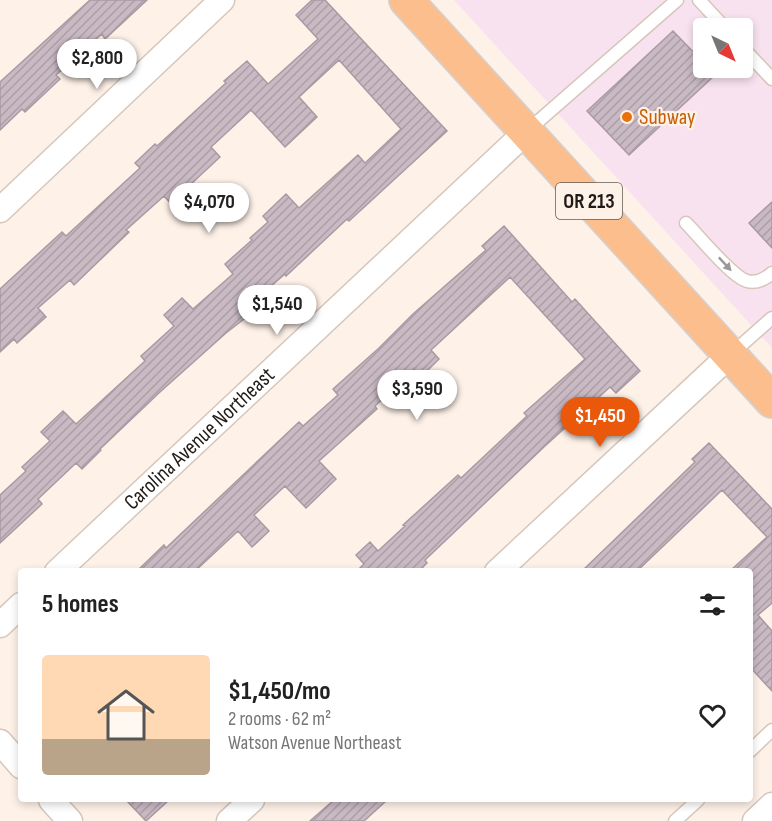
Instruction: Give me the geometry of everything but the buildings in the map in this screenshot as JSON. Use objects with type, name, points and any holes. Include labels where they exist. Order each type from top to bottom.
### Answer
[{"type":"main road","name":"OR 213","points":[[406,0],[772,401]]},
{"type":"street","points":[[0,210],[211,4]]},
{"type":"street","name":"Carolina Avenue Northeast","points":[[61,568],[526,132]]},
{"type":"street","points":[[502,568],[730,355]]},
{"type":"street","points":[[0,625],[18,608]]},
{"type":"street","points":[[0,742],[18,763]]},
{"type":"street","points":[[53,802],[70,821]]},
{"type":"street","points":[[229,821],[250,802]]},
{"type":"street","points":[[755,821],[772,806]]},
{"type":"lane","points":[[526,132],[677,0]]},
{"type":"lane","points":[[699,0],[716,18]]},
{"type":"lane","points":[[753,59],[772,79]]},
{"type":"lane","points":[[686,223],[734,274],[744,281],[755,283],[772,273]]},
{"type":"lane","points":[[730,355],[772,318]]},
{"type":"lane","points":[[753,748],[772,730]]},
{"type":"lane","points":[[675,821],[696,802]]},
{"type":"shaded area","points":[[454,0],[772,0],[772,348]]},
{"type":"place","name":"Subway","points":[[627,117]]}]
